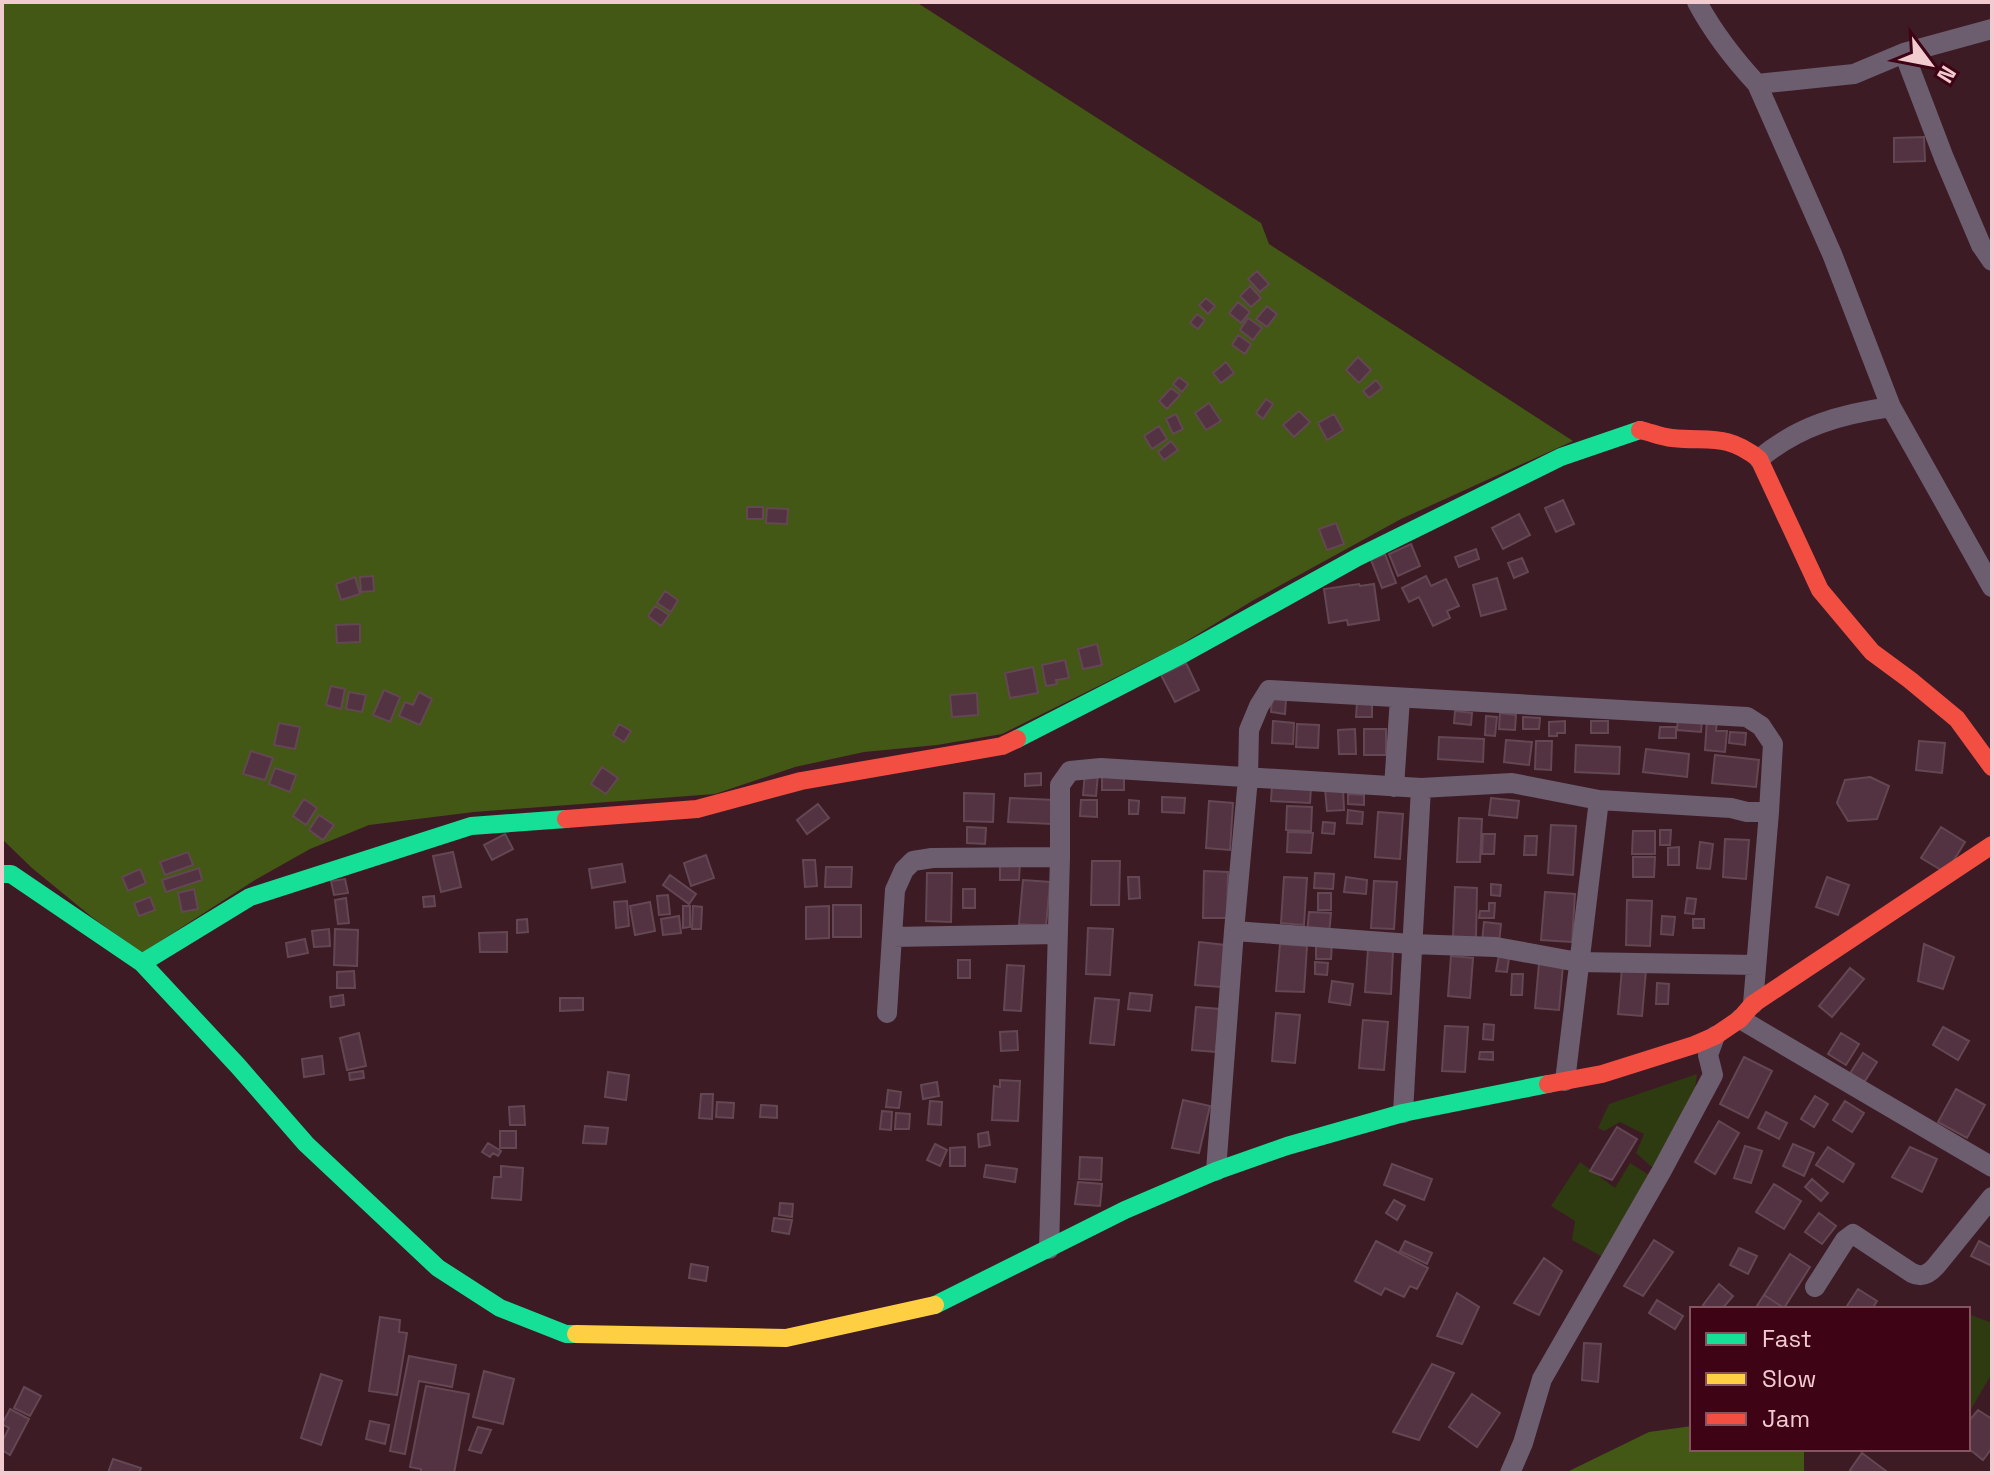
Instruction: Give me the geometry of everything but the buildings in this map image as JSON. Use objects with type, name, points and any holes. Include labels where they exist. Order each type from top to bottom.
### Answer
[{"type":"street","points":[[1697,2],[1727,52],[1757,84],[1832,254],[1891,407],[1992,587]]},
{"type":"street","points":[[1757,84],[1854,74],[1904,53],[1992,29]]},
{"type":"street","points":[[1904,53],[1944,158],[1981,245],[1992,261]]},
{"type":"street","points":[[1759,459],[1777,443],[1821,422],[1860,411],[1891,407]]},
{"type":"street","points":[[142,963],[250,897],[471,826],[697,809],[801,781],[1002,746],[1185,653],[1385,543],[1561,457],[1641,430],[1668,438],[1725,440],[1745,448],[1759,459],[1820,590],[1872,652],[1957,719],[1992,767]]},
{"type":"street","points":[[1216,1171],[1248,778],[1249,730],[1269,690],[1747,717],[1761,726],[1773,744],[1756,965],[1746,1012]]},
{"type":"street","points":[[1394,787],[1400,698]]},
{"type":"street","points":[[1049,1249],[1060,785],[1070,771],[1101,768],[1421,788],[1512,783],[1599,800],[1769,812]]},
{"type":"street","points":[[1403,1113],[1421,788]]},
{"type":"street","points":[[1565,1081],[1599,800]]},
{"type":"street","points":[[2,874],[11,874],[142,963],[306,1144],[438,1268],[500,1308],[566,1334],[786,1338],[935,1305],[1125,1210],[1216,1171],[1287,1146],[1403,1113],[1615,1070],[1694,1045],[1715,1036],[1992,845]]},
{"type":"street","points":[[887,1013],[895,890],[904,870],[913,861],[932,858],[1060,857]]},
{"type":"street","points":[[1234,931],[1496,947],[1578,962],[1756,965]]},
{"type":"street","points":[[892,937],[1058,934]]},
{"type":"street","points":[[1746,1012],[1992,1167]]},
{"type":"street","points":[[1510,1473],[1523,1443],[1542,1379],[1713,1075],[1708,1055],[1715,1036]]},
{"type":"street","points":[[1815,1287],[1845,1240],[1853,1234],[1912,1273],[1926,1274],[1992,1197]]},
{"type":"green space","points":[[2,2],[916,2],[1261,223],[1269,244],[1573,441],[1401,519],[1252,601],[1177,647],[1002,734],[937,745],[864,752],[795,767],[715,794],[474,812],[369,825],[310,849],[255,880],[142,953],[93,918],[2,839]]},
{"type":"green space","points":[[1697,1074],[1695,1089],[1654,1169],[1636,1153],[1644,1134],[1620,1122],[1604,1131],[1598,1128],[1609,1104]]},
{"type":"green space","points":[[1580,1162],[1615,1188],[1630,1163],[1652,1177],[1601,1256],[1572,1240],[1575,1221],[1551,1206]]},
{"type":"green space","points":[[1970,1315],[1992,1323],[1992,1373],[1971,1409]]},
{"type":"green space","points":[[1690,1426],[1690,1451],[1804,1451],[1804,1473],[1565,1473],[1649,1432]]},
{"type":"traffic: fast","points":[[1017,739],[1185,653],[1358,557],[1561,457],[1640,430]]},
{"type":"traffic: fast","points":[[142,963],[250,897],[471,826],[566,819]]},
{"type":"traffic: fast","points":[[2,874],[11,874],[142,963],[306,1144],[438,1268],[500,1308],[566,1334],[576,1334]]},
{"type":"traffic: fast","points":[[935,1305],[1125,1210],[1216,1171],[1287,1146],[1403,1113],[1548,1084]]},
{"type":"traffic: slow","points":[[576,1334],[786,1338],[935,1305]]},
{"type":"traffic: jam","points":[[1640,430],[1668,437],[1727,442],[1759,459],[1820,590],[1872,652],[1957,719],[1992,767]]},
{"type":"traffic: jam","points":[[566,819],[697,809],[801,781],[1002,746],[1017,739]]},
{"type":"traffic: jam","points":[[1548,1084],[1602,1074],[1715,1036],[1740,1019],[1753,1004],[1992,845]]}]
